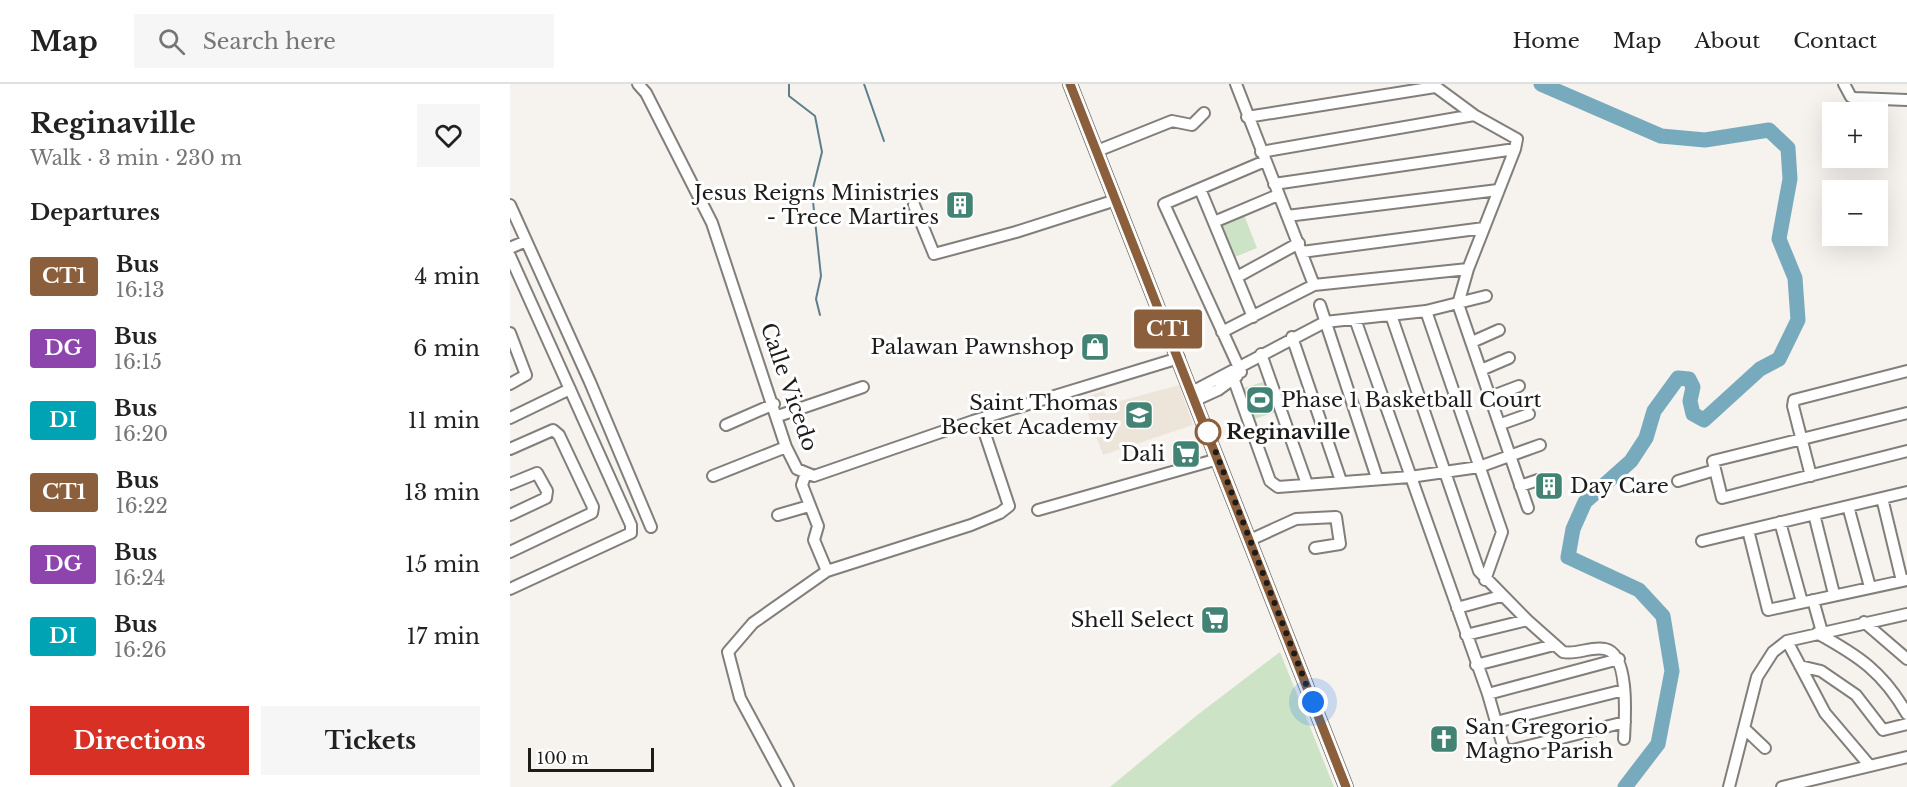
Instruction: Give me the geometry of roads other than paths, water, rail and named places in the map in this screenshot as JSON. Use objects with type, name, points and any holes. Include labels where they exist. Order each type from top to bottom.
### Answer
[{"type":"main road","points":[[1070,84],[1346,787]]},
{"type":"street","name":"Calle Vicedo","points":[[638,84],[646,93],[712,223],[778,416],[786,447],[797,470],[814,476],[980,419],[1179,358]]},
{"type":"street","points":[[1236,84],[1314,285]]},
{"type":"street","points":[[1845,84],[1851,97],[1882,101],[1907,100]]},
{"type":"street","points":[[1247,117],[1434,85],[1474,115],[1517,139],[1467,269],[1458,304],[1528,508]]},
{"type":"street","points":[[1097,151],[1172,121],[1192,125],[1204,113]]},
{"type":"street","points":[[1474,115],[1263,157],[1200,189],[1164,204],[1238,371],[1274,486],[1410,477],[1479,467],[1540,445]]},
{"type":"street","points":[[1214,222],[1276,189],[1515,149]]},
{"type":"street","points":[[1200,189],[1253,316]]},
{"type":"street","points":[[1287,216],[1498,190]]},
{"type":"street","points":[[914,205],[934,254],[1017,232],[1116,200]]},
{"type":"street","points":[[510,205],[590,382],[651,527]]},
{"type":"street","points":[[1237,277],[1300,248],[1484,228]]},
{"type":"street","points":[[510,248],[526,241]]},
{"type":"street","points":[[510,256],[631,525],[631,533],[510,589]]},
{"type":"street","points":[[1222,332],[1314,285],[1467,269]]},
{"type":"street","points":[[1194,396],[1238,371],[1261,354],[1325,322],[1426,311],[1486,296]]},
{"type":"street","points":[[1320,305],[1377,478]]},
{"type":"street","points":[[1426,311],[1502,532],[1485,580]]},
{"type":"street","points":[[1391,315],[1479,571],[1501,596],[1554,645],[1566,653],[1607,649],[1618,659],[1624,690],[1624,739]]},
{"type":"street","points":[[1355,319],[1488,694],[1503,746],[1509,751],[1625,722]]},
{"type":"street","points":[[1472,342],[1498,330]]},
{"type":"street","points":[[510,333],[525,375],[510,384]]},
{"type":"street","points":[[1293,337],[1341,481]]},
{"type":"street","points":[[1261,354],[1307,484]]},
{"type":"street","points":[[1481,370],[1509,358]]},
{"type":"street","points":[[1811,476],[1794,400],[1907,371]]},
{"type":"street","points":[[1490,397],[1519,386]]},
{"type":"street","points":[[778,416],[863,387]]},
{"type":"street","points":[[510,418],[570,389]]},
{"type":"street","points":[[726,425],[774,405]]},
{"type":"street","points":[[1907,412],[1713,461],[1722,498],[1907,451]]},
{"type":"street","points":[[1501,424],[1529,414]]},
{"type":"street","points":[[788,787],[740,698],[728,652],[753,623],[827,571],[971,525],[1000,513],[1009,506],[980,419]]},
{"type":"street","points":[[510,449],[553,430],[560,435],[593,507],[592,513],[510,552]]},
{"type":"street","points":[[713,476],[786,447]]},
{"type":"street","points":[[1038,510],[1218,459]]},
{"type":"street","points":[[1678,481],[1715,470]]},
{"type":"street","points":[[510,484],[537,473],[547,491],[546,498],[510,515]]},
{"type":"street","points":[[806,473],[802,485],[818,526],[814,540],[827,571]]},
{"type":"street","points":[[1520,486],[1538,480]]},
{"type":"street","points":[[1702,541],[1907,492]]},
{"type":"street","points":[[1748,530],[1768,610],[1834,594],[1904,581],[1882,498]]},
{"type":"street","points":[[778,515],[809,506]]},
{"type":"street","points":[[1848,506],[1870,587]]},
{"type":"street","points":[[1814,513],[1834,594]]},
{"type":"street","points":[[1250,540],[1296,519],[1336,517],[1340,544],[1315,548]]},
{"type":"street","points":[[1780,522],[1802,602]]},
{"type":"street","points":[[1457,608],[1501,596]]},
{"type":"street","points":[[1813,600],[1820,632],[1866,662],[1892,688],[1907,714]]},
{"type":"street","points":[[1729,787],[1757,677],[1773,652],[1787,641],[1907,614]]},
{"type":"street","points":[[1466,635],[1527,620]]},
{"type":"street","points":[[1864,622],[1907,659]]},
{"type":"street","points":[[1787,641],[1825,713],[1870,766]]},
{"type":"street","points":[[1476,665],[1554,645]]},
{"type":"street","points":[[1488,694],[1618,659]]},
{"type":"street","points":[[1800,666],[1821,671],[1856,695],[1883,729],[1907,724]]},
{"type":"street","points":[[1496,722],[1624,690]]},
{"type":"street","points":[[1745,729],[1765,748]]},
{"type":"street","points":[[1782,787],[1907,757]]},
{"type":"waterway","points":[[789,84],[789,96],[815,116],[822,152],[812,192],[821,276],[816,299],[820,315]]},
{"type":"waterway","points":[[864,84],[884,141]]},
{"type":"waterway","points":[[1541,84],[1661,136],[1705,140],[1769,130],[1788,148],[1790,179],[1779,239],[1795,278],[1798,320],[1779,359],[1760,369],[1704,420],[1693,414],[1690,401],[1693,387],[1689,379],[1678,378],[1654,411],[1646,438],[1631,461],[1585,502],[1573,529],[1568,557],[1639,590],[1663,616],[1672,671],[1658,744],[1625,787]]},
{"type":"place","name":"Jesus Reigns Ministries - Trece Martires","points":[[960,205]]},
{"type":"place","name":"Palawan Pawnshop","points":[[1095,347]]},
{"type":"place","name":"Phase 1 Basketball Court","points":[[1260,400]]},
{"type":"place","name":"Saint Thomas Becket Academy","points":[[1139,415]]},
{"type":"place","name":"Reginaville","points":[[1208,432]]},
{"type":"place","name":"Dali","points":[[1186,454]]},
{"type":"place","name":"Day Care","points":[[1549,486]]},
{"type":"place","name":"Shell Select","points":[[1215,620]]},
{"type":"place","name":"San Gregorio Magno Parish","points":[[1444,739]]}]
